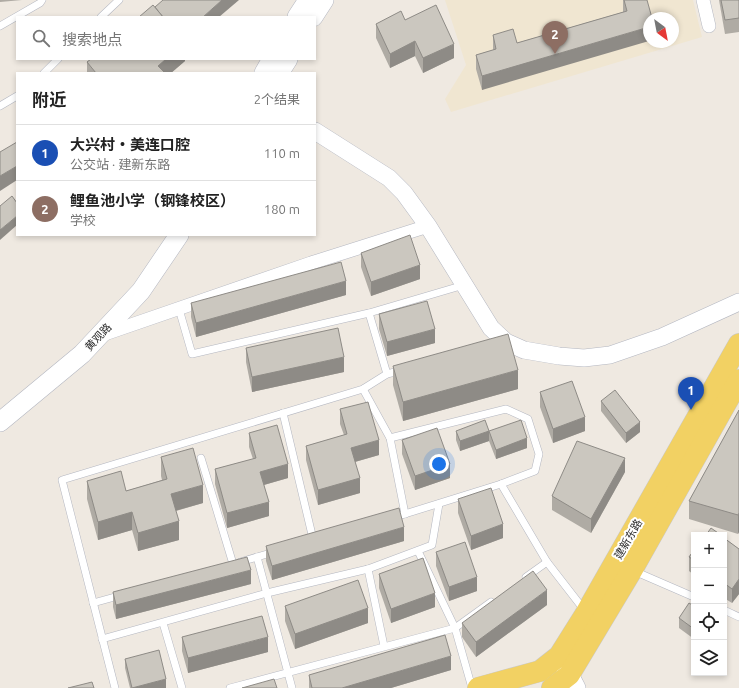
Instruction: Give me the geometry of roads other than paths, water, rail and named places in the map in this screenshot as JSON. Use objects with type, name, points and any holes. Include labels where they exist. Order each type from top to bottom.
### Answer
[{"type":"main road","points":[[298,16],[308,0]]},
{"type":"main road","points":[[314,16],[324,0]]},
{"type":"main road","points":[[265,72],[271,60]]},
{"type":"main road","points":[[280,72],[287,60]]},
{"type":"main road","name":"黄观路","points":[[0,406],[69,350],[131,286],[164,236]]},
{"type":"main road","name":"黄观路","points":[[0,422],[82,354],[141,291],[178,236]]},
{"type":"main road","name":"建新东路","points":[[478,688],[544,679],[586,613],[739,344]]},
{"type":"main road","name":"建新东路","points":[[552,688],[573,681],[632,570],[739,380]]},
{"type":"main road","points":[[559,656],[573,681]]},
{"type":"street","points":[[703,0],[710,26]]},
{"type":"street","points":[[316,132],[389,178],[404,193],[428,226],[502,343],[524,350],[559,356],[584,358],[610,355],[662,337],[739,302]]},
{"type":"street","points":[[99,336],[311,263],[428,226]]},
{"type":"lane","points":[[18,16],[40,4],[42,0]]},
{"type":"lane","points":[[102,16],[119,0]]},
{"type":"lane","points":[[0,26],[16,17]]},
{"type":"lane","points":[[45,72],[57,60]]},
{"type":"lane","points":[[0,106],[16,97]]},
{"type":"lane","points":[[179,309],[192,354],[369,313],[464,285]]},
{"type":"lane","points":[[369,313],[387,374]]},
{"type":"lane","points":[[115,688],[62,480],[363,389],[387,374],[409,368]]},
{"type":"lane","points":[[363,389],[390,438],[405,514]]},
{"type":"lane","points":[[383,520],[439,504],[501,484],[535,471],[539,454],[528,419],[506,409],[390,438]]},
{"type":"lane","points":[[283,413],[312,540]]},
{"type":"lane","points":[[201,458],[229,566],[278,550]]},
{"type":"lane","points":[[501,484],[547,562],[586,613]]},
{"type":"lane","points":[[102,639],[267,594],[368,569],[418,551],[432,545],[439,504]]},
{"type":"lane","points":[[418,551],[455,628],[472,688]]},
{"type":"lane","points":[[257,557],[292,688]]},
{"type":"lane","points":[[522,579],[547,562]]},
{"type":"lane","points":[[368,569],[384,646]]},
{"type":"lane","points":[[632,570],[691,596]]},
{"type":"lane","points":[[94,603],[130,593]]},
{"type":"lane","points":[[230,688],[455,628],[498,597]]},
{"type":"lane","points":[[727,611],[739,617]]},
{"type":"lane","points":[[163,623],[182,688]]},
{"type":"place","name":"鲤鱼池小学（钢锋校区）","points":[[555,54]]},
{"type":"place","name":"大兴村‧美连口腔","points":[[691,410]]}]
